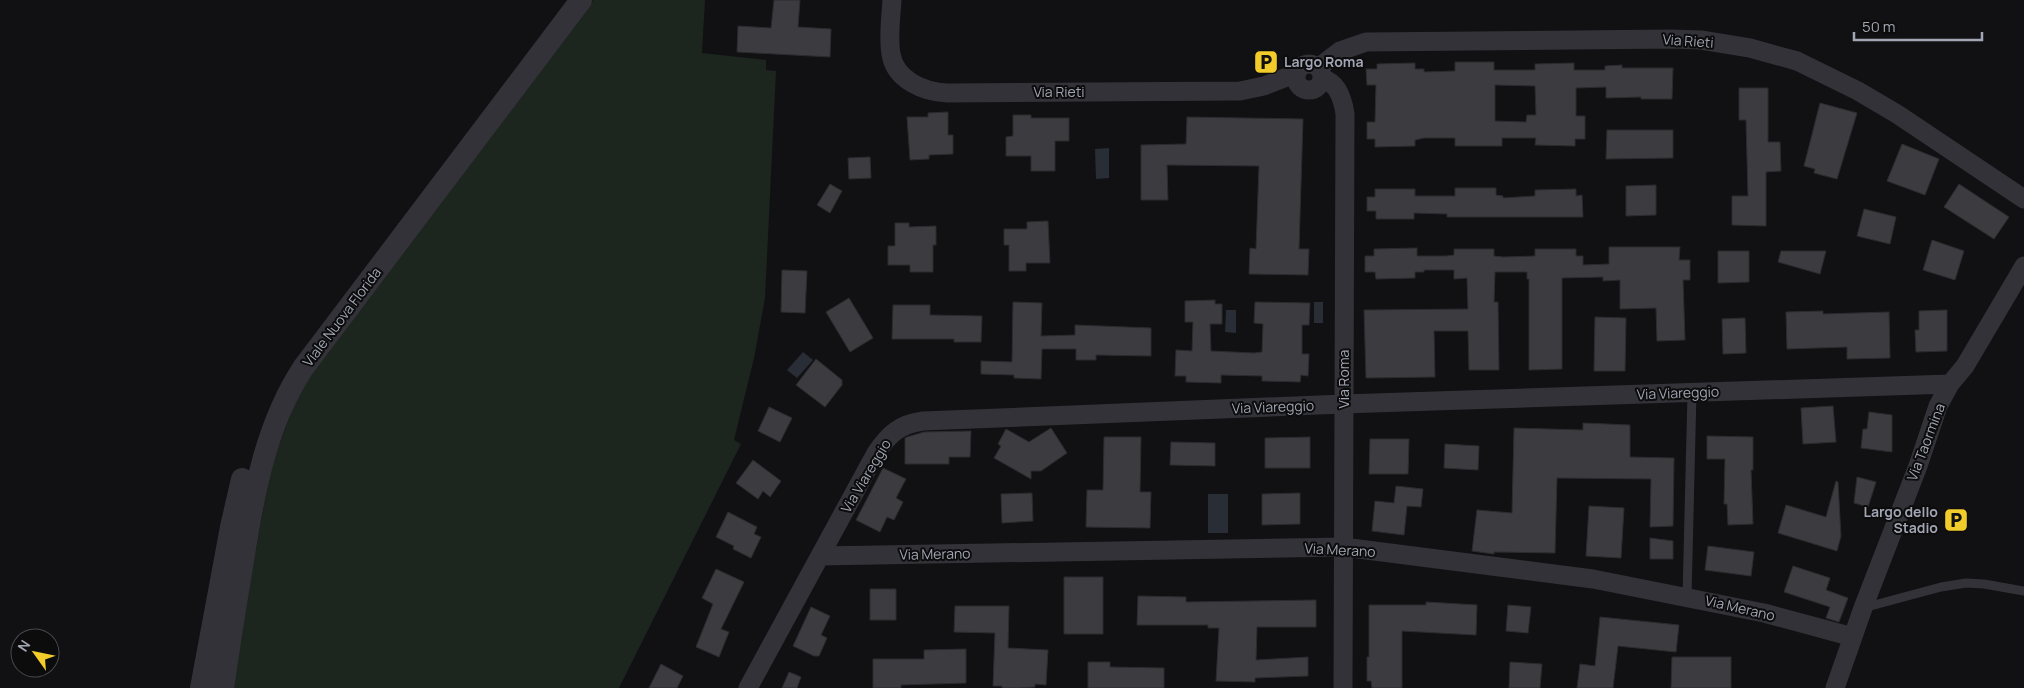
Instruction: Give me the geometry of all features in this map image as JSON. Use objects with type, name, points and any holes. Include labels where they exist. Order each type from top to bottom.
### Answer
[{"type":"street","name":"Viale Nuova Florida","points":[[201,688],[242,481],[258,426],[278,383],[303,346],[564,0]]},
{"type":"street","name":"Viale Nuova Florida","points":[[223,688],[257,483],[274,422],[286,396],[303,368],[581,0]]},
{"type":"street","name":"Via Rieti","points":[[892,0],[890,51],[893,62],[905,78],[918,86],[933,92],[947,93],[1240,91],[1264,86],[1297,73],[1296,78],[1299,86],[1306,90],[1315,89],[1322,83],[1321,73],[1340,51],[1366,42],[1672,39],[1700,40],[1750,48],[1797,61],[1878,102],[2024,199]]},
{"type":"street","name":"Via Roma","points":[[1321,73],[1337,90],[1345,114],[1343,688]]},
{"type":"street","name":"Via Taormina","points":[[1835,688],[1862,608],[1918,466],[1938,406],[1950,384],[1965,366],[2024,266]]},
{"type":"street","name":"Via Viareggio","points":[[748,688],[882,445],[893,432],[906,424],[923,421],[1343,404],[1950,384]]},
{"type":"street","name":"Via Merano","points":[[820,556],[1343,547],[1592,579],[1687,596],[1764,613],[1853,636]]},
{"type":"lane","points":[[1687,596],[1692,393]]},
{"type":"lane","points":[[1862,608],[1941,587],[1966,583],[1992,585],[2024,591]]},
{"type":"shaded area","points":[[593,0],[705,0],[702,53],[766,60],[766,70],[776,71],[765,298],[754,358],[734,440],[741,444],[619,688],[230,688],[272,463],[302,385],[435,205]]},
{"type":"shaded area","points":[[1109,148],[1109,178],[1096,179],[1095,149]]},
{"type":"shaded area","points":[[1314,302],[1323,302],[1323,323],[1314,323]]},
{"type":"shaded area","points":[[1226,310],[1236,310],[1236,333],[1225,332]]},
{"type":"shaded area","points":[[803,352],[813,360],[797,378],[787,370]]},
{"type":"shaded area","points":[[1208,494],[1228,494],[1228,533],[1208,533]]},
{"type":"building","points":[[774,0],[800,0],[798,27],[831,29],[830,57],[737,52],[738,26],[771,28]]},
{"type":"building","points":[[1455,62],[1494,62],[1494,70],[1535,70],[1535,64],[1574,63],[1574,70],[1605,70],[1605,66],[1622,65],[1622,68],[1673,68],[1672,99],[1641,99],[1641,97],[1606,98],[1606,87],[1576,88],[1576,116],[1585,116],[1585,139],[1575,139],[1575,146],[1535,145],[1536,138],[1502,138],[1502,146],[1455,146],[1455,138],[1424,138],[1415,140],[1415,146],[1375,147],[1375,139],[1367,139],[1367,122],[1375,122],[1376,85],[1367,85],[1366,69],[1377,69],[1377,64],[1415,63],[1415,69],[1424,69],[1424,72],[1455,71]],"holes":[[[1495,85],[1535,86],[1536,115],[1527,115],[1526,122],[1495,121]]]},
{"type":"building","points":[[1739,88],[1768,88],[1768,142],[1780,142],[1781,171],[1766,172],[1766,226],[1732,225],[1732,196],[1748,196],[1746,120],[1739,120]]},
{"type":"building","points":[[1820,103],[1857,113],[1837,179],[1814,173],[1815,169],[1804,166]]},
{"type":"building","points":[[948,112],[948,135],[953,135],[953,154],[929,155],[929,159],[910,160],[907,117],[928,117],[928,113]]},
{"type":"building","points":[[1013,115],[1031,115],[1031,118],[1069,118],[1069,141],[1055,141],[1055,171],[1031,171],[1031,156],[1006,156],[1006,137],[1013,136]]},
{"type":"building","points":[[1187,117],[1303,119],[1299,249],[1309,249],[1308,275],[1249,274],[1250,248],[1256,249],[1259,166],[1167,165],[1168,200],[1141,200],[1141,145],[1186,144]]},
{"type":"building","points":[[1607,130],[1673,130],[1673,158],[1606,159]]},
{"type":"building","points":[[1902,144],[1939,159],[1925,195],[1887,181]]},
{"type":"building","points":[[870,157],[871,178],[849,179],[848,158]]},
{"type":"building","points":[[830,184],[842,191],[830,213],[817,205]]},
{"type":"building","points":[[1959,184],[2009,217],[1994,239],[1944,207]]},
{"type":"building","points":[[1656,185],[1656,215],[1626,216],[1626,186]]},
{"type":"building","points":[[1455,188],[1496,188],[1496,195],[1503,196],[1503,198],[1535,196],[1535,190],[1576,189],[1576,196],[1582,195],[1583,217],[1447,217],[1447,214],[1414,213],[1414,219],[1376,219],[1376,211],[1367,211],[1367,197],[1375,197],[1375,189],[1415,189],[1415,196],[1455,196]]},
{"type":"building","points":[[1864,209],[1896,217],[1890,244],[1857,236]]},
{"type":"building","points":[[1048,221],[1050,263],[1026,263],[1026,271],[1009,271],[1009,245],[1004,245],[1004,229],[1027,229],[1027,222]]},
{"type":"building","points":[[895,223],[909,223],[909,227],[936,226],[936,245],[933,245],[933,272],[910,272],[910,265],[888,265],[888,246],[895,246]]},
{"type":"building","points":[[1932,240],[1964,251],[1955,280],[1923,270]]},
{"type":"building","points":[[1609,247],[1680,247],[1679,260],[1690,260],[1690,280],[1683,280],[1685,340],[1657,341],[1656,308],[1620,309],[1620,280],[1603,281],[1603,277],[1562,278],[1562,369],[1529,370],[1529,279],[1527,279],[1527,272],[1495,272],[1494,302],[1498,302],[1499,370],[1469,370],[1468,331],[1434,331],[1435,377],[1366,378],[1364,310],[1468,309],[1467,278],[1454,279],[1454,270],[1424,270],[1424,272],[1415,272],[1415,278],[1376,279],[1375,272],[1365,272],[1365,256],[1374,256],[1374,249],[1417,248],[1417,256],[1446,256],[1454,255],[1454,249],[1494,249],[1494,256],[1503,257],[1535,256],[1535,249],[1576,249],[1576,256],[1583,256],[1583,265],[1609,264]]},
{"type":"building","points":[[1718,251],[1749,251],[1749,282],[1718,283]]},
{"type":"building","points":[[1781,251],[1826,251],[1820,274],[1778,262]]},
{"type":"building","points":[[782,270],[807,271],[805,313],[781,312]]},
{"type":"building","points":[[849,298],[873,338],[850,352],[826,312]]},
{"type":"building","points":[[1215,300],[1215,304],[1222,304],[1222,324],[1210,324],[1211,351],[1254,353],[1262,352],[1263,324],[1254,323],[1255,302],[1310,303],[1309,325],[1302,325],[1302,354],[1309,354],[1308,376],[1301,375],[1300,382],[1262,381],[1262,376],[1221,375],[1221,383],[1186,382],[1186,376],[1175,376],[1176,350],[1192,351],[1193,322],[1185,322],[1185,301]]},
{"type":"building","points":[[1013,302],[1042,303],[1041,336],[1075,335],[1075,325],[1151,328],[1151,356],[1096,355],[1096,360],[1076,360],[1076,349],[1042,349],[1041,379],[1014,378],[1014,375],[981,374],[981,361],[1012,362]]},
{"type":"building","points":[[893,305],[930,305],[930,315],[982,316],[981,342],[954,342],[954,339],[892,339]]},
{"type":"building","points":[[1947,310],[1947,351],[1916,352],[1915,330],[1919,330],[1919,311]]},
{"type":"building","points":[[1823,311],[1823,314],[1889,312],[1890,358],[1847,359],[1847,347],[1787,349],[1786,312]]},
{"type":"building","points":[[1595,317],[1626,318],[1625,371],[1594,371]]},
{"type":"building","points":[[1745,318],[1746,353],[1723,354],[1722,319]]},
{"type":"building","points":[[816,359],[842,380],[842,385],[825,407],[796,385]]},
{"type":"building","points":[[1833,406],[1836,442],[1803,444],[1801,408]]},
{"type":"building","points":[[769,407],[792,418],[780,442],[758,431]]},
{"type":"building","points":[[1869,412],[1892,415],[1892,452],[1861,448],[1863,429],[1867,429]]},
{"type":"building","points":[[1583,423],[1630,425],[1630,457],[1674,458],[1673,526],[1650,527],[1651,479],[1557,478],[1555,553],[1494,552],[1494,554],[1472,551],[1477,510],[1512,513],[1514,428],[1583,430]]},
{"type":"building","points":[[1051,428],[1067,453],[1041,471],[1031,471],[1031,479],[994,458],[1001,446],[998,444],[1006,429],[1029,442]]},
{"type":"building","points":[[971,431],[970,457],[949,457],[949,464],[905,464],[905,438],[924,432]]},
{"type":"building","points":[[1707,436],[1753,437],[1753,470],[1751,470],[1753,524],[1728,525],[1727,504],[1724,504],[1725,459],[1707,459]]},
{"type":"building","points":[[1104,437],[1141,437],[1140,492],[1151,492],[1150,528],[1086,527],[1087,490],[1103,490]]},
{"type":"building","points":[[1310,437],[1310,468],[1265,468],[1265,438]]},
{"type":"building","points":[[1370,439],[1409,439],[1408,474],[1369,474]]},
{"type":"building","points":[[1171,442],[1215,443],[1215,466],[1170,465]]},
{"type":"building","points":[[1445,444],[1479,446],[1478,470],[1444,468]]},
{"type":"building","points":[[753,460],[781,481],[770,497],[763,491],[758,499],[736,483]]},
{"type":"building","points":[[883,468],[906,479],[896,498],[903,502],[894,520],[887,517],[880,532],[856,520]]},
{"type":"building","points":[[1857,477],[1876,482],[1868,507],[1854,503]]},
{"type":"building","points":[[1836,481],[1838,482],[1841,536],[1837,551],[1778,533],[1786,505],[1826,517]]},
{"type":"building","points":[[1396,486],[1423,489],[1421,507],[1407,506],[1404,535],[1372,531],[1375,501],[1394,503]]},
{"type":"building","points":[[1032,493],[1033,521],[1002,523],[1001,494]]},
{"type":"building","points":[[1300,493],[1300,524],[1262,525],[1262,494]]},
{"type":"building","points":[[1589,506],[1624,508],[1621,558],[1586,556]]},
{"type":"building","points":[[728,512],[757,527],[754,534],[761,537],[751,558],[733,549],[734,546],[716,537]]},
{"type":"building","points":[[1650,538],[1673,541],[1673,559],[1650,559]]},
{"type":"building","points":[[1708,546],[1754,552],[1751,576],[1705,570]]},
{"type":"building","points":[[1793,566],[1830,578],[1826,590],[1848,598],[1839,622],[1826,618],[1830,607],[1784,592]]},
{"type":"building","points":[[716,569],[744,582],[721,629],[729,632],[719,657],[696,647],[713,604],[702,598]]},
{"type":"building","points":[[1064,577],[1103,577],[1103,634],[1064,634]]},
{"type":"building","points":[[870,589],[896,589],[896,620],[870,620]]},
{"type":"building","points":[[1138,596],[1186,597],[1186,602],[1316,600],[1316,627],[1257,627],[1256,660],[1308,657],[1308,676],[1255,678],[1255,682],[1216,681],[1219,628],[1208,628],[1208,625],[1137,625]]},
{"type":"building","points":[[1426,602],[1477,605],[1476,635],[1402,631],[1402,688],[1372,688],[1371,681],[1367,681],[1369,605],[1426,605]]},
{"type":"building","points":[[1508,605],[1531,607],[1528,633],[1506,631]]},
{"type":"building","points":[[955,606],[1009,606],[1008,648],[1048,650],[1046,685],[1035,684],[1035,687],[1020,688],[993,686],[995,633],[954,632]]},
{"type":"building","points":[[811,607],[830,616],[821,635],[827,638],[819,656],[814,656],[793,646]]},
{"type":"building","points":[[1600,617],[1679,625],[1676,652],[1618,646],[1613,688],[1577,688],[1580,664],[1595,666]]},
{"type":"building","points":[[966,649],[966,683],[901,685],[901,688],[873,688],[873,659],[924,659],[924,650]]},
{"type":"building","points":[[1672,657],[1731,657],[1731,688],[1671,688]]},
{"type":"building","points":[[1088,662],[1110,662],[1110,667],[1164,668],[1164,688],[1088,688]]},
{"type":"building","points":[[1510,662],[1542,664],[1540,688],[1509,688]]},
{"type":"building","points":[[661,664],[683,676],[677,688],[649,688]]},
{"type":"building","points":[[789,672],[801,677],[797,688],[782,688]]},
{"type":"place","name":"Largo Roma","points":[[1266,62]]},
{"type":"place","name":"Largo dello Stadio","points":[[1956,520]]}]
